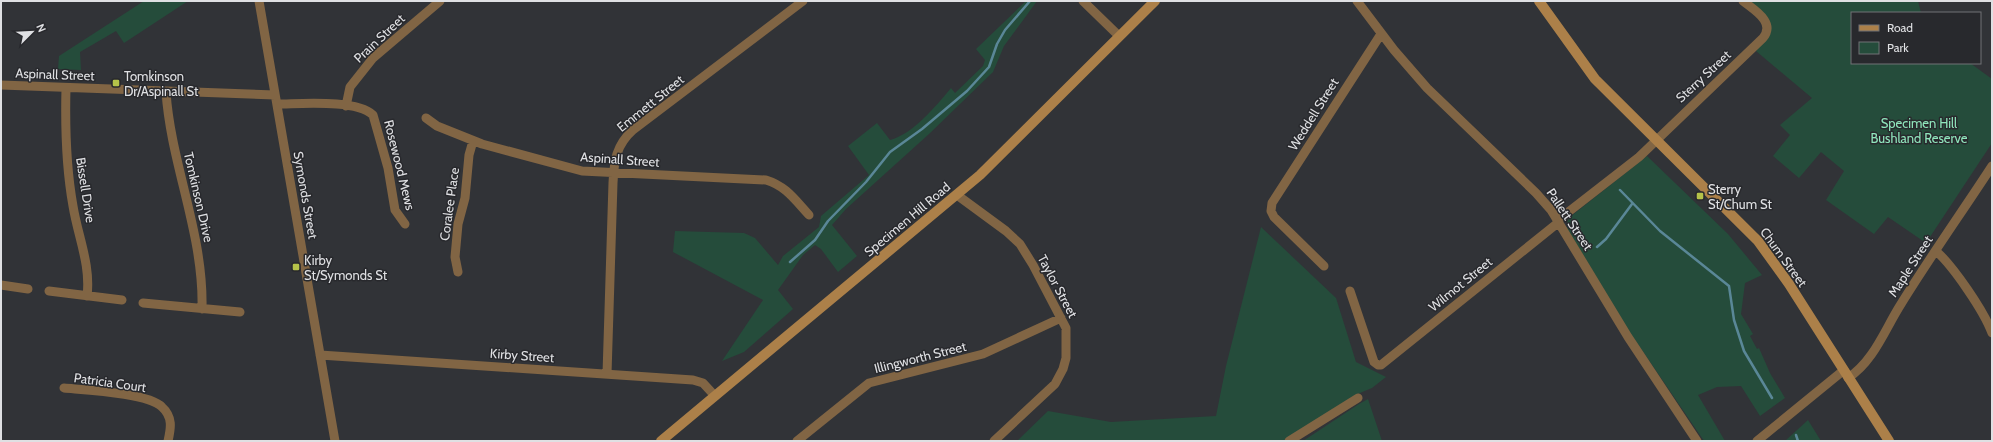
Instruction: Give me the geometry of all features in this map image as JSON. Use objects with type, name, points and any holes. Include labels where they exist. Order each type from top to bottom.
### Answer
[{"type":"main road","name":"Specimen Hill Road","points":[[661,441],[957,195],[1004,152],[1154,1]]},
{"type":"main road","name":"Chum Street","points":[[1539,1],[1595,78],[1758,242],[1782,274],[1889,441]]},
{"type":"street","name":"Symonds Street","points":[[259,1],[335,441]]},
{"type":"street","name":"Prain Street","points":[[346,106],[350,87],[373,58],[440,1]]},
{"type":"street","name":"Emmett Street","points":[[607,374],[613,173],[616,154],[623,140],[628,134],[804,1]]},
{"type":"street","points":[[1083,1],[1119,36]]},
{"type":"street","name":"Pallett Street","points":[[1357,1],[1381,34],[1436,98],[1536,193],[1558,221],[1628,337],[1697,441]]},
{"type":"street","name":"Sterry Street","points":[[1657,141],[1683,113],[1763,38],[1767,30],[1764,19],[1743,1]]},
{"type":"street","name":"Weddell Street","points":[[1324,266],[1274,217],[1271,211],[1272,203],[1381,34]]},
{"type":"street","name":"Aspinall Street","points":[[1,85],[166,92],[276,100]]},
{"type":"street","name":"Bissell Drive","points":[[66,88],[65,124],[67,158],[73,209],[88,275],[87,296]]},
{"type":"street","name":"Tomkinson Drive","points":[[166,92],[172,138],[200,259],[203,286],[202,309]]},
{"type":"street","points":[[276,100],[346,106]]},
{"type":"street","name":"Rosewood Mews","points":[[346,106],[363,109],[373,114],[388,168],[395,210],[405,224]]},
{"type":"street","name":"Aspinall Street","points":[[426,118],[438,126],[473,141],[571,169],[593,172],[766,180],[780,185],[809,215]]},
{"type":"street","name":"Coralee Place","points":[[458,272],[455,257],[458,218],[465,198],[469,155],[473,141]]},
{"type":"street","name":"Wilmot Street","points":[[1350,291],[1374,362],[1378,365],[1383,364],[1657,141]]},
{"type":"street","name":"Maple Street","points":[[1757,441],[1846,374],[1862,367],[1872,354],[1900,305],[1992,166]]},
{"type":"street","name":"Taylor Street","points":[[957,195],[1006,231],[1020,244],[1062,318],[1066,328],[1067,348],[1063,369],[1059,377],[1046,393],[994,441]]},
{"type":"street","points":[[1936,251],[1951,267],[1987,322],[1992,333]]},
{"type":"street","points":[[1,285],[28,289]]},
{"type":"street","points":[[49,291],[122,300]]},
{"type":"street","points":[[143,303],[240,312]]},
{"type":"street","name":"Illingworth Street","points":[[797,441],[869,383],[983,354],[1062,318]]},
{"type":"street","name":"Kirby Street","points":[[320,355],[699,381],[715,396]]},
{"type":"street","name":"Patricia Court","points":[[64,388],[122,395],[158,404],[166,412],[171,423],[168,441]]},
{"type":"street","points":[[1289,441],[1358,398]]},
{"type":"green space","points":[[144,1],[188,1],[124,43],[116,31],[80,52],[81,70],[58,69],[59,56]]},
{"type":"green space","points":[[1026,1],[1037,1],[1004,46],[993,72],[929,134],[846,209],[832,225],[857,256],[838,272],[821,249],[815,245],[803,255],[778,290],[793,309],[744,352],[722,361],[763,300],[673,252],[675,231],[744,233],[755,238],[778,265],[783,256],[819,227],[821,216],[869,175],[848,146],[877,123],[890,140],[899,137],[915,126],[931,111],[951,88],[955,93],[983,66],[985,60],[976,49]]},
{"type":"green space","name":"Specimen Hill Bushland Reserve","points":[[1748,1],[1918,1],[1921,12],[1851,12],[1851,64],[1971,64],[1992,79],[1992,143],[1926,243],[1888,217],[1874,234],[1826,200],[1844,171],[1821,152],[1799,178],[1773,156],[1790,135],[1780,125],[1812,98],[1756,51],[1770,33]]},
{"type":"green space","points":[[1647,156],[1728,234],[1762,275],[1745,283],[1741,314],[1753,334],[1750,336],[1757,349],[1759,348],[1770,373],[1785,398],[1760,416],[1741,386],[1717,387],[1698,395],[1725,441],[1704,441],[1629,331],[1567,228],[1567,222],[1570,217]]},
{"type":"green space","points":[[1261,227],[1336,298],[1356,362],[1386,377],[1372,388],[1355,395],[1283,441],[1017,441],[1048,411],[1111,422],[1216,416],[1226,366]]},
{"type":"green space","points":[[1368,399],[1382,441],[1303,441],[1359,404]]},
{"type":"green space","points":[[1808,420],[1821,441],[1785,441]]},
{"type":"waterway","points":[[790,262],[815,240],[828,221],[866,182],[890,152],[922,129],[967,91],[989,67],[997,44],[1005,30],[1030,1]]},
{"type":"waterway","points":[[1620,190],[1660,231],[1729,286],[1734,320],[1744,351],[1772,398]]},
{"type":"waterway","points":[[1597,247],[1606,239],[1632,204]]},
{"type":"waterway","points":[[1796,435],[1798,441]]},
{"type":"place","name":"Tomkinson Dr/Aspinall St","points":[[116,83]]},
{"type":"place","name":"Sterry St/Chum St","points":[[1700,196]]},
{"type":"place","name":"Kirby St/Symonds St","points":[[296,267]]}]
